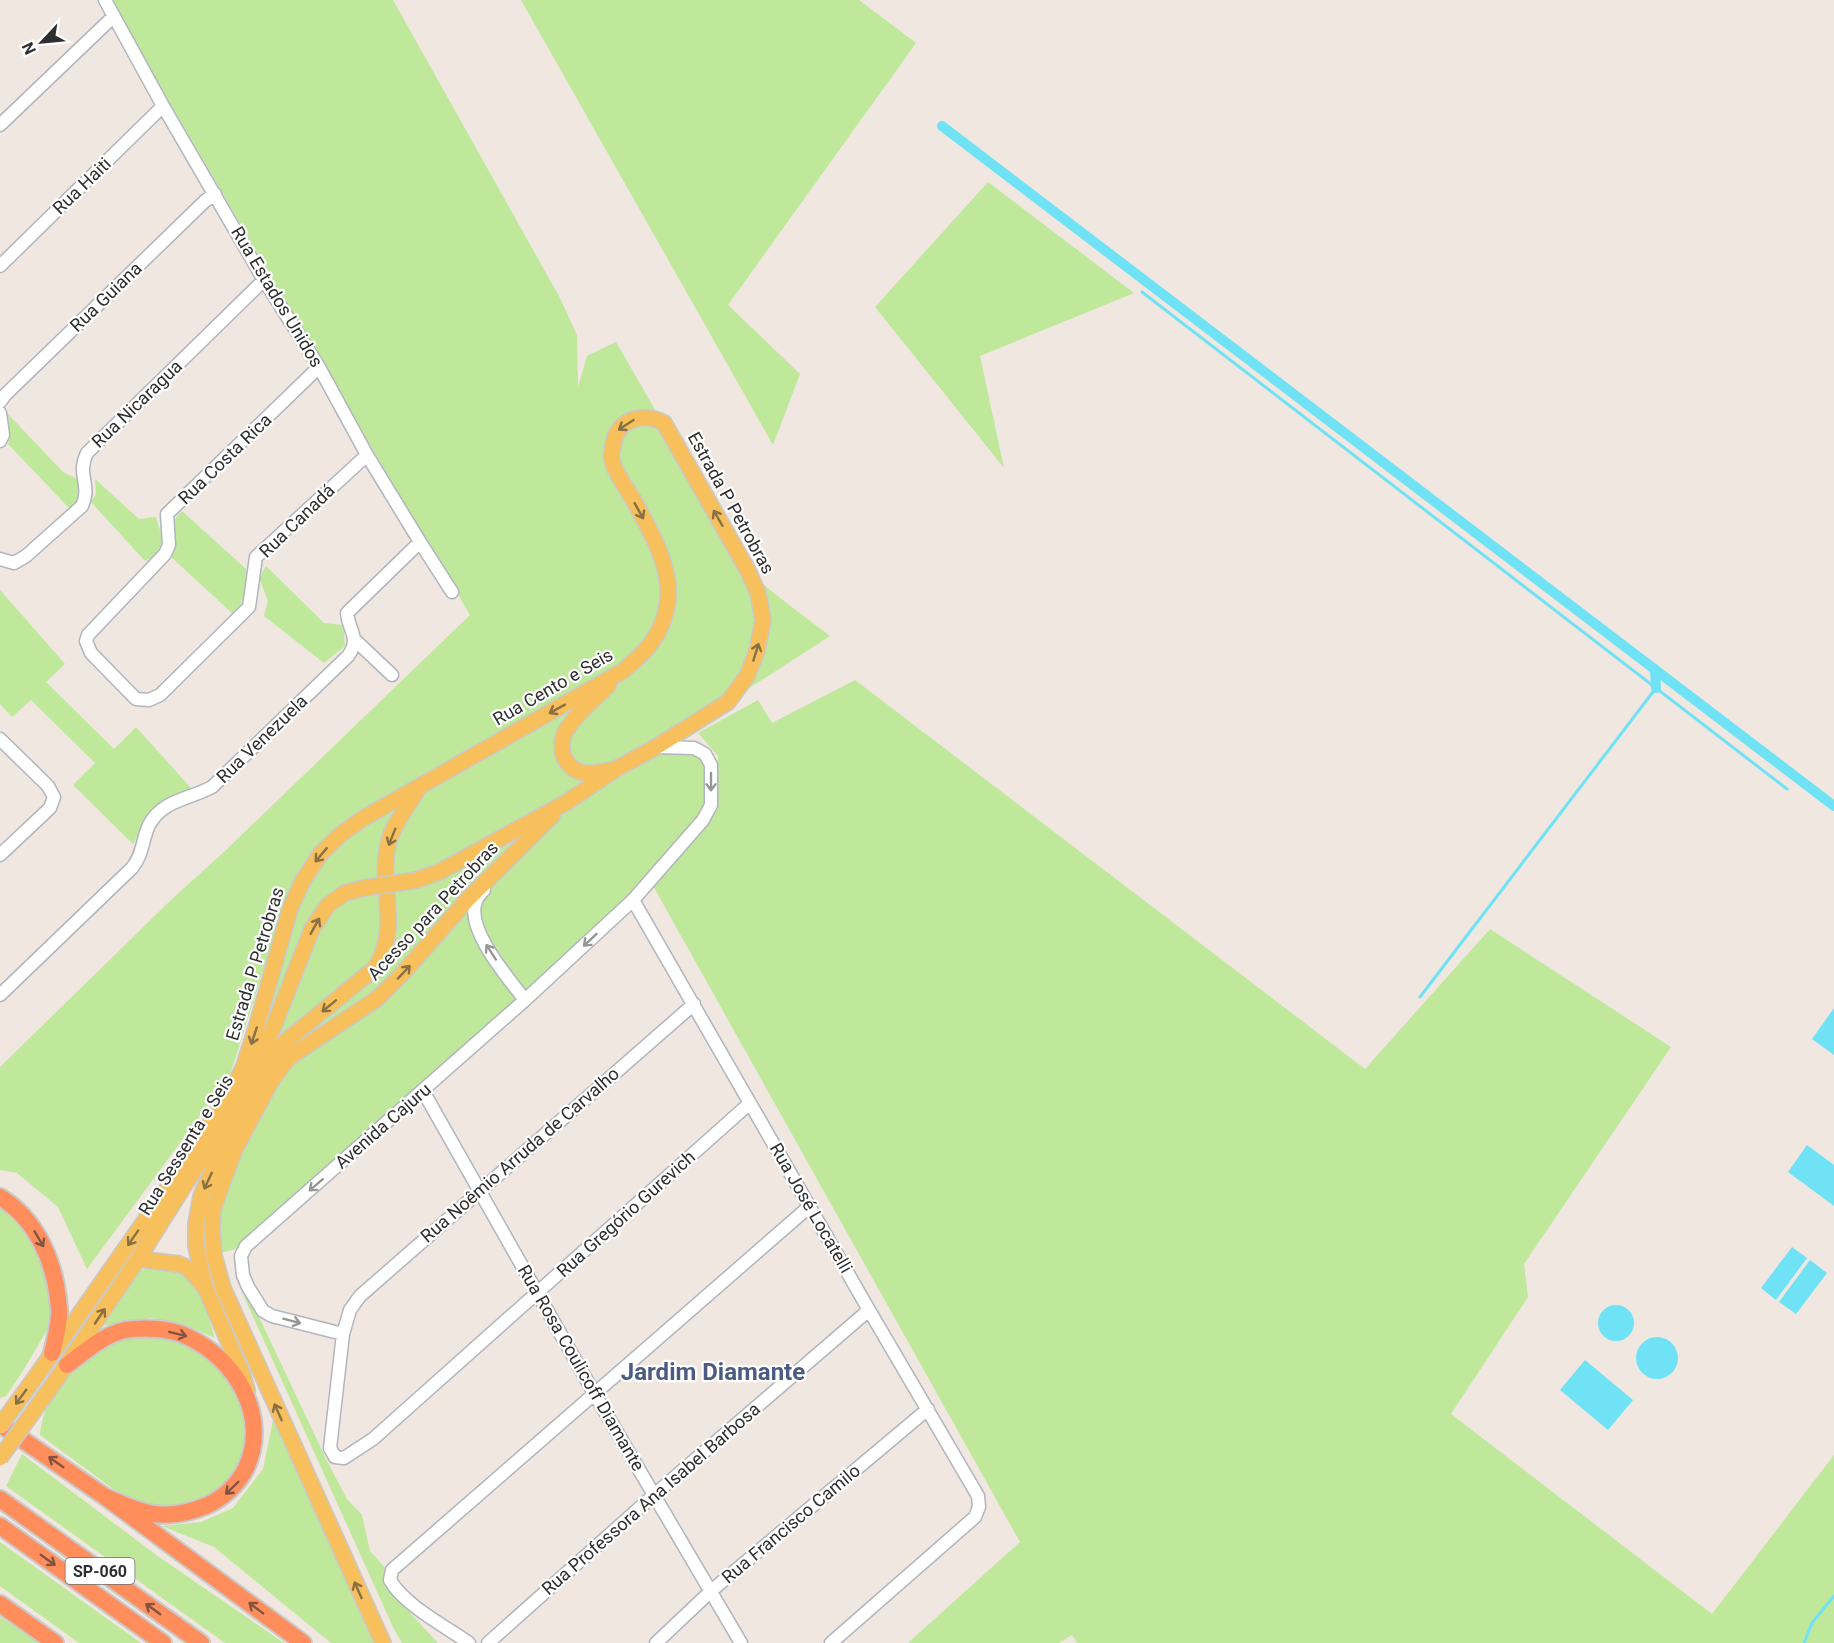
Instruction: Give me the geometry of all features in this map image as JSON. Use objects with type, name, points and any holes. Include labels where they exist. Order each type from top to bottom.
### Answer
[{"type":"highway","points":[[0,1197],[14,1206],[30,1224],[47,1253],[56,1286],[59,1314],[52,1353]]},
{"type":"highway","points":[[67,1365],[96,1343],[124,1330],[158,1329],[187,1336],[212,1351],[235,1375],[250,1402],[254,1427],[252,1455],[240,1479],[219,1500],[189,1512],[159,1515],[140,1512],[104,1496]]},
{"type":"highway","points":[[0,1425],[104,1496],[303,1643]]},
{"type":"highway","name":"SP-060","points":[[0,1499],[201,1643]]},
{"type":"highway","name":"SP-060","points":[[0,1526],[163,1643]]},
{"type":"highway","points":[[0,1604],[36,1643]]},
{"type":"highway","points":[[0,1604],[55,1643]]},
{"type":"main road","name":"Estrada P Petrobras","points":[[612,460],[615,433],[621,427],[630,421],[650,417],[664,423],[747,569],[758,593],[763,620],[757,651],[747,676],[728,702]]},
{"type":"main road","name":"Rua Cento e Seis","points":[[420,786],[623,671],[649,646],[663,622],[669,604],[668,578],[657,543],[612,460]]},
{"type":"main road","points":[[616,769],[585,774],[573,768],[565,760],[561,748],[562,737],[569,725],[623,671]]},
{"type":"main road","name":"Acesso para Petrobras","points":[[364,888],[417,880],[441,871],[567,802],[616,769],[728,702]]},
{"type":"main road","name":"Estrada P Petrobras","points":[[0,1425],[76,1321],[234,1087],[244,1066],[257,1025],[290,909],[302,882],[321,853],[340,835],[363,819],[420,786]]},
{"type":"main road","points":[[250,1402],[242,1373],[205,1287],[196,1246],[196,1224],[201,1196],[274,1054],[285,1042],[375,968],[382,957],[386,946],[389,921],[385,864],[389,839],[420,786]]},
{"type":"main road","name":"Acesso para Petrobras","points":[[383,1643],[223,1288],[214,1255],[213,1209],[234,1151],[270,1083],[288,1058],[378,998],[467,900],[567,802]]},
{"type":"main road","name":"Rua Sessenta e Seis","points":[[0,1458],[57,1380],[138,1259],[244,1091],[273,1028],[312,929],[328,905],[345,893],[364,888]]},
{"type":"main road","points":[[138,1259],[179,1264],[188,1268],[205,1287]]},
{"type":"street","name":"Rua Estados Unidos","points":[[105,0],[264,280],[319,367],[367,455],[452,592]]},
{"type":"street","points":[[0,125],[114,16]]},
{"type":"street","name":"Rua Haiti","points":[[0,266],[164,106]]},
{"type":"street","name":"Rua Guiana","points":[[0,402],[30,370],[205,201],[215,194]]},
{"type":"street","name":"Rua Nicaragua","points":[[0,560],[14,562],[26,556],[82,506],[87,496],[82,464],[87,453],[264,280]]},
{"type":"street","name":"Rua Costa Rica","points":[[149,700],[136,699],[91,653],[86,641],[88,635],[165,554],[169,545],[167,514],[319,367]]},
{"type":"street","points":[[0,413],[3,435],[0,441]]},
{"type":"street","name":"Rua Canadá","points":[[149,700],[160,695],[249,607],[256,556],[367,455]]},
{"type":"street","points":[[392,675],[355,640],[347,619],[347,612],[420,542]]},
{"type":"street","name":"Rua Venezuela","points":[[0,995],[132,868],[139,858],[149,824],[160,810],[175,801],[203,792],[220,780],[348,656],[355,640]]},
{"type":"street","points":[[0,739],[48,786],[54,797],[50,808],[0,855]]},
{"type":"street","name":"Avenida Cajuru","points":[[342,1334],[272,1316],[263,1311],[243,1275],[242,1256],[246,1246],[525,1000],[633,900],[703,820],[711,805],[711,765],[705,754],[694,748],[656,747]]},
{"type":"street","points":[[498,869],[476,901],[474,913],[476,923],[479,934],[525,1000]]},
{"type":"street","name":"Rua José Locatelli","points":[[633,900],[978,1496],[979,1507],[975,1517],[831,1643]]},
{"type":"street","name":"Rua Noêmio Arruda de Carvalho","points":[[342,1334],[350,1310],[360,1296],[694,1004]]},
{"type":"street","name":"Rua Rosa Coulicoff Diamante","points":[[423,1091],[594,1393],[741,1643]]},
{"type":"street","name":"Rua Gregório Gurevich","points":[[342,1334],[330,1448],[335,1457],[344,1458],[373,1439],[750,1103]]},
{"type":"street","points":[[469,1643],[416,1607],[395,1589],[390,1580],[392,1570],[810,1206]]},
{"type":"street","name":"Rua Professora Ana Isabel Barbosa","points":[[488,1643],[654,1495],[869,1310]]},
{"type":"street","name":"Rua Francisco Camilo","points":[[656,1643],[711,1592],[928,1408]]},
{"type":"green space","points":[[112,0],[393,0],[560,298],[577,335],[578,387],[587,356],[616,342],[747,569],[830,636],[658,747],[705,754],[711,805],[694,833],[718,806],[718,756],[698,733],[758,700],[772,723],[855,680],[1365,1069],[1490,929],[1671,1047],[1524,1264],[1528,1297],[1451,1414],[1712,1614],[1834,1455],[1834,1643],[1077,1643],[1072,1635],[1059,1643],[908,1643],[1020,1542],[652,884],[246,1246],[214,1255],[213,1215],[261,1055],[282,911],[230,1075],[87,1269],[58,1207],[17,1173],[0,1170],[0,1067],[172,899],[470,615],[145,61]]},
{"type":"green space","points":[[521,0],[859,0],[916,43],[728,305],[800,374],[773,445]]},
{"type":"green space","points":[[988,182],[1134,293],[980,356],[1004,468],[875,307]]},
{"type":"green space","points":[[8,414],[63,472],[79,480],[80,493],[74,506],[69,508],[8,444],[10,437]]},
{"type":"green space","points":[[95,479],[139,519],[156,517],[163,540],[156,555],[145,561],[91,502],[96,494]]},
{"type":"green space","points":[[182,511],[246,569],[245,591],[240,607],[232,613],[170,556],[176,548],[172,522]]},
{"type":"green space","points":[[266,566],[324,623],[343,625],[345,646],[324,663],[264,616],[268,601],[259,578]]},
{"type":"green space","points":[[0,590],[65,664],[46,682],[114,749],[136,727],[191,788],[175,796],[150,814],[133,844],[73,785],[95,763],[31,700],[12,717],[0,704]]},
{"type":"green space","points":[[0,1207],[31,1238],[46,1272],[50,1310],[47,1330],[6,1396],[0,1398]]},
{"type":"green space","points":[[150,1266],[182,1272],[188,1277],[203,1302],[215,1338],[185,1325],[151,1318],[102,1326],[127,1283],[141,1270]]},
{"type":"green space","points":[[241,1290],[259,1317],[347,1499],[362,1515],[370,1551],[387,1570],[386,1583],[398,1600],[438,1643],[402,1643],[393,1627]]},
{"type":"green space","points":[[126,1334],[169,1334],[208,1351],[247,1408],[248,1438],[239,1469],[222,1486],[198,1499],[175,1505],[147,1505],[128,1500],[40,1435],[50,1399],[64,1373]]},
{"type":"green space","points":[[273,1420],[374,1643],[331,1643],[214,1547],[162,1526],[201,1522],[233,1508],[263,1469]]},
{"type":"green space","points":[[22,1454],[159,1557],[284,1643],[225,1643],[6,1486]]},
{"type":"green space","points":[[0,1542],[141,1643],[79,1643],[0,1586]]},
{"type":"green space","points":[[0,1617],[41,1643],[0,1643]]},
{"type":"water","points":[[1834,1008],[1834,1055],[1812,1039]]},
{"type":"water","points":[[1807,1145],[1834,1165],[1834,1206],[1788,1172]]},
{"type":"water","points":[[1792,1247],[1807,1258],[1776,1300],[1761,1288]]},
{"type":"water","points":[[1810,1260],[1827,1273],[1796,1314],[1779,1302]]},
{"type":"water","points":[[1616,1305],[1629,1310],[1634,1323],[1629,1336],[1616,1341],[1603,1336],[1598,1323],[1603,1310]]},
{"type":"water","points":[[1657,1337],[1665,1338],[1672,1343],[1677,1350],[1677,1366],[1672,1373],[1665,1378],[1657,1379],[1649,1378],[1642,1373],[1637,1366],[1636,1358],[1637,1350],[1642,1343],[1649,1338]]},
{"type":"water","points":[[1585,1360],[1633,1400],[1608,1430],[1560,1390]]},
{"type":"waterway","points":[[942,126],[1834,806]]},
{"type":"waterway","points":[[1142,292],[1787,789]]},
{"type":"waterway","points":[[1655,669],[1656,688]]},
{"type":"waterway","points":[[1420,997],[1656,688]]},
{"type":"waterway","points":[[1804,1643],[1812,1623],[1834,1596]]},
{"type":"district","name":"Jardim Diamante","points":[[713,1372]]}]
